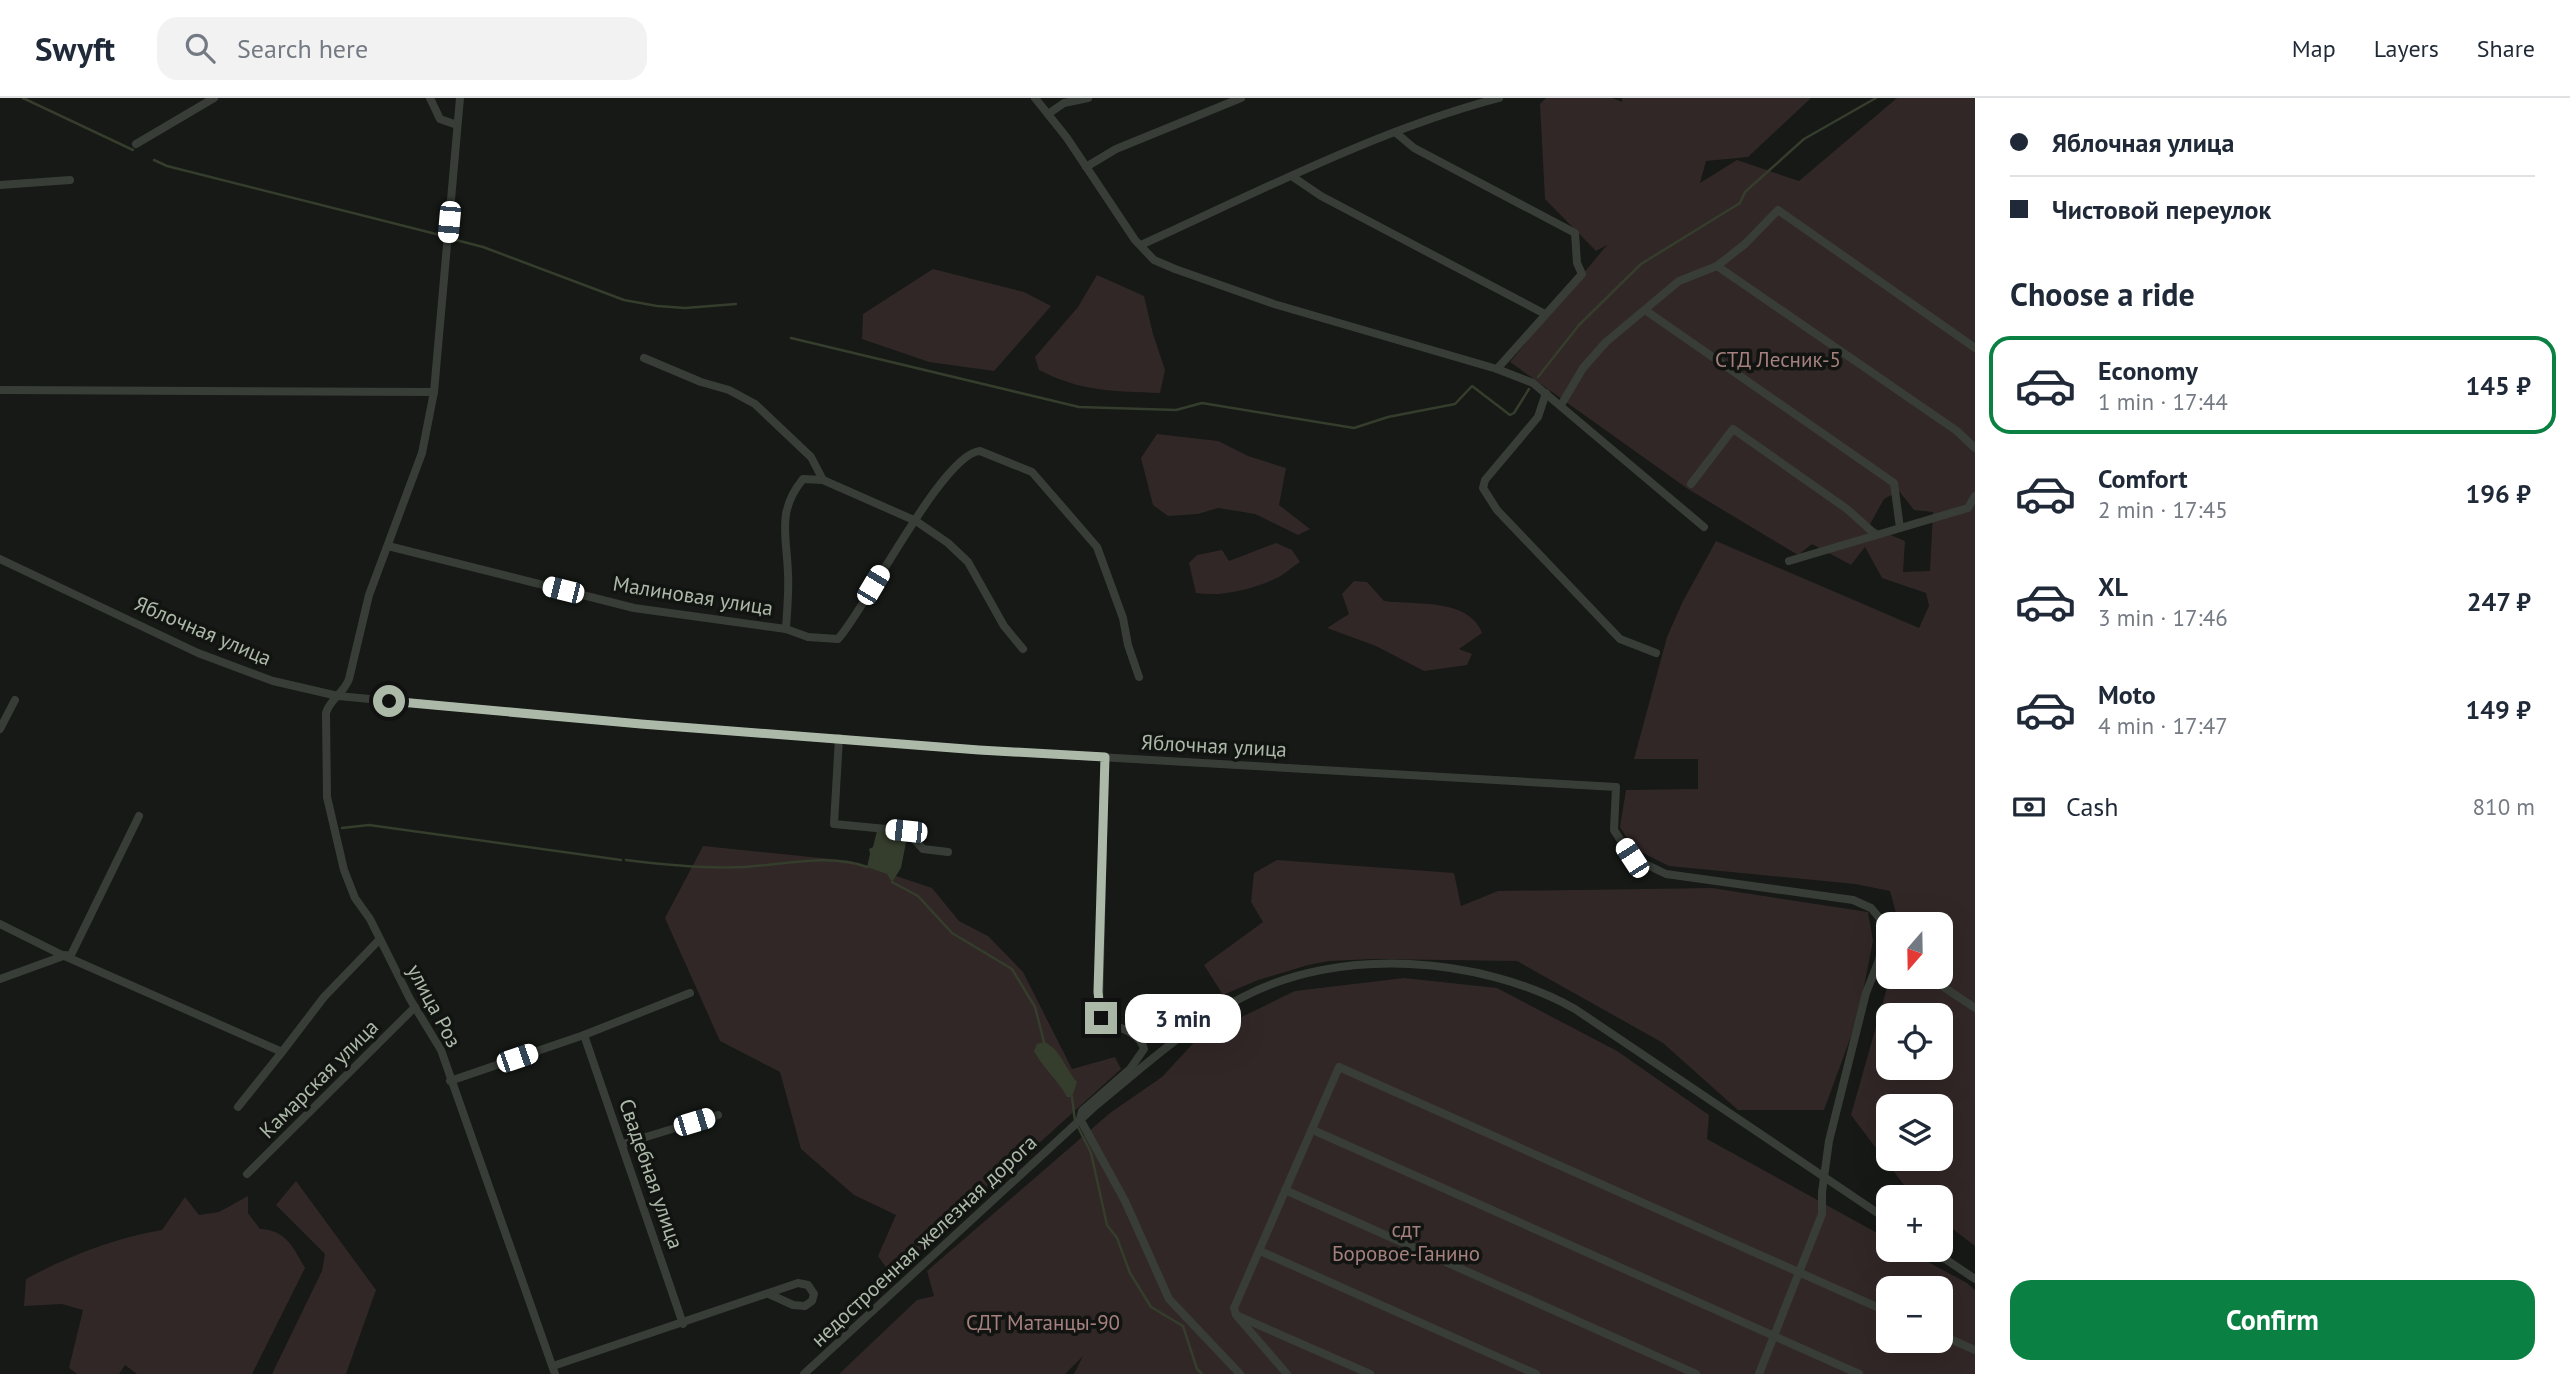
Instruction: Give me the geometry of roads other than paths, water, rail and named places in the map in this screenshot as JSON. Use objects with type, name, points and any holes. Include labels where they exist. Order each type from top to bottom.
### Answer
[{"type":"street","points":[[193,98],[198,107]]},
{"type":"street","points":[[136,144],[214,98]]},
{"type":"street","points":[[430,98],[440,119],[457,125]]},
{"type":"street","name":"улица Роз","points":[[460,98],[434,392],[422,453],[369,595],[349,679],[329,704],[326,713],[327,797],[344,870],[355,898],[370,919],[415,1007],[441,1049],[450,1081],[554,1370]]},
{"type":"street","points":[[1035,98],[1135,240],[1154,260],[1175,270],[1274,304],[1497,369],[1533,383],[1704,527]]},
{"type":"street","points":[[1048,114],[1064,103],[1088,98]]},
{"type":"street","points":[[1086,167],[1116,149],[1241,98]]},
{"type":"street","points":[[1141,245],[1395,132],[1459,108],[1499,98]]},
{"type":"street","points":[[1395,132],[1414,148],[1575,233],[1577,263],[1581,274],[1497,369]]},
{"type":"street","points":[[1293,177],[1321,196],[1545,314]]},
{"type":"street","points":[[0,185],[70,180]]},
{"type":"street","points":[[1561,405],[1583,368],[1606,342],[1679,281],[1717,266],[1745,244],[1777,210],[1975,348]]},
{"type":"street","points":[[1717,266],[1957,431],[1975,448]]},
{"type":"street","points":[[1644,310],[1894,483],[1900,528]]},
{"type":"street","points":[[644,358],[701,382],[729,390],[755,404],[811,457],[823,480]]},
{"type":"street","points":[[0,390],[434,392]]},
{"type":"street","points":[[1546,393],[1538,416],[1485,480],[1483,488],[1504,518],[1620,639],[1656,653]]},
{"type":"street","points":[[1691,484],[1733,429],[1847,509],[1876,535]]},
{"type":"street","points":[[916,521],[946,475],[972,451],[980,451],[1032,472],[1097,547],[1124,618],[1139,677]]},
{"type":"street","points":[[786,629],[788,575],[783,523],[793,491],[803,479],[823,480],[916,521],[948,543],[968,562],[1004,626],[1023,649]]},
{"type":"street","points":[[1789,561],[1968,508],[1975,496]]},
{"type":"street","name":"Малиновая улица","points":[[388,546],[634,608],[786,629],[808,637],[838,639],[916,521]]},
{"type":"street","name":"Яблочная улица","points":[[0,559],[198,653],[274,681],[338,696],[641,724],[979,750],[1616,787],[1614,830],[1632,858],[1666,874],[1853,900],[1871,908],[1876,914]]},
{"type":"street","points":[[0,729],[15,701]]},
{"type":"street","points":[[839,738],[834,824],[906,831],[923,849],[948,852]]},
{"type":"street","points":[[1105,757],[1099,1009],[1101,1018],[1107,1023],[1136,1034],[1144,1049],[1130,1069],[1082,1111],[1080,1119],[1125,1201],[1169,1299],[1240,1374]]},
{"type":"street","points":[[0,979],[68,956],[139,816]]},
{"type":"street","points":[[0,924],[282,1052]]},
{"type":"street","points":[[238,1107],[324,997],[379,940]]},
{"type":"street","name":"недостроенная железная дорога","points":[[804,1374],[1066,1133],[1178,1038],[1246,995],[1298,975],[1338,968],[1402,964],[1450,968],[1510,981],[1567,1004],[1876,1212]]},
{"type":"street","points":[[1759,1374],[1822,1214],[1824,1176],[1835,1114],[1866,993],[1876,968]]},
{"type":"street","points":[[1946,989],[1975,1008]]},
{"type":"street","points":[[450,1081],[584,1035],[690,993]]},
{"type":"street","name":"Камарская улица","points":[[247,1174],[415,1007]]},
{"type":"street","name":"Свадебная улица","points":[[584,1035],[683,1324]]},
{"type":"street","points":[[1287,1374],[1236,1315],[1234,1308],[1339,1067],[1876,1307]]},
{"type":"street","points":[[623,1144],[718,1115]]},
{"type":"street","points":[[1313,1129],[1859,1374]]},
{"type":"street","points":[[1285,1190],[1696,1374]]},
{"type":"street","points":[[1259,1251],[1536,1374]]},
{"type":"street","points":[[1950,1262],[1975,1279]]},
{"type":"street","points":[[554,1370],[683,1324],[769,1294],[803,1283],[811,1287],[814,1294],[812,1301],[805,1307],[793,1305],[769,1294]]},
{"type":"street","points":[[1236,1315],[1370,1374]]},
{"type":"street","points":[[1953,1340],[1975,1350]]},
{"type":"waterway","points":[[23,98],[133,150]]},
{"type":"waterway","points":[[1538,377],[1579,325],[1641,264],[1740,203],[1745,192],[1804,139],[1876,98]]},
{"type":"waterway","points":[[154,160],[167,166],[440,235]]},
{"type":"waterway","points":[[456,240],[483,247],[624,300],[685,308],[736,304]]},
{"type":"waterway","points":[[791,338],[1079,407],[1176,410],[1202,403],[1354,428],[1388,417],[1455,404],[1472,386],[1510,415],[1529,389]]},
{"type":"waterway","points":[[342,828],[369,825],[621,860]]},
{"type":"waterway","points":[[626,860],[729,867],[821,860],[867,867]]},
{"type":"waterway","points":[[892,882],[918,896],[952,933],[1012,969],[1035,1007],[1044,1042]]},
{"type":"waterway","points":[[1072,1097],[1075,1121],[1091,1153],[1107,1225],[1117,1238],[1130,1273],[1151,1307],[1183,1326],[1197,1369],[1202,1374]]},
{"type":"park label","name":"СТД Лесник-5","points":[[1778,360]]},
{"type":"park label","name":"сдт Боровое-Ганино","points":[[1406,1242]]},
{"type":"park label","name":"СДТ Матанцы-90","points":[[1043,1323]]}]
